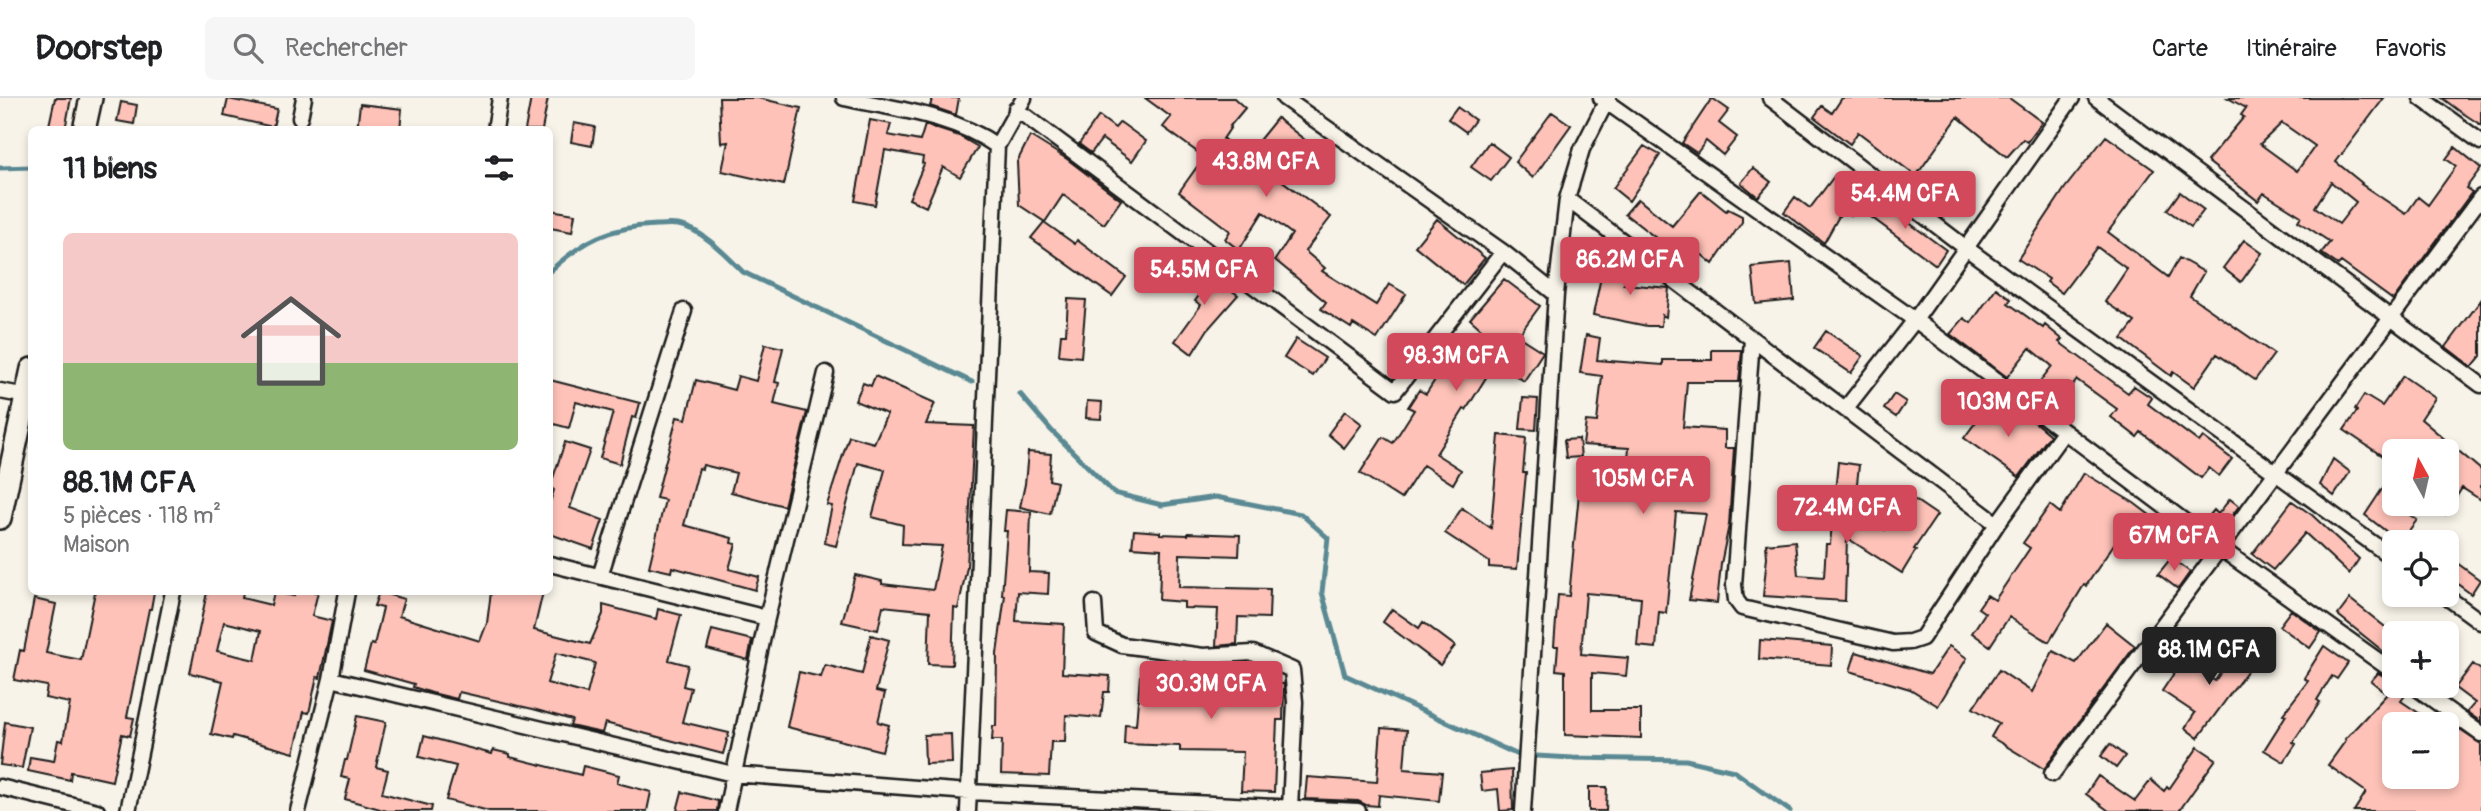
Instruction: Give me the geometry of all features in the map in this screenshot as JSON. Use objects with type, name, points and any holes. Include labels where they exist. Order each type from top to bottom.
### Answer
[{"type":"street","points":[[86,126],[91,98]]},
{"type":"street","points":[[300,118],[304,98]]},
{"type":"street","points":[[496,126],[500,98]]},
{"type":"street","points":[[844,98],[951,122],[981,135],[997,146]]},
{"type":"street","points":[[1284,98],[1503,252],[1556,294]]},
{"type":"street","points":[[1770,98],[1966,248],[2382,550]]},
{"type":"street","points":[[1846,408],[1915,320],[2072,98]]},
{"type":"street","points":[[2096,98],[2481,385]]},
{"type":"street","points":[[2421,98],[2481,142]]},
{"type":"street","points":[[1523,811],[1556,294],[1567,199],[1582,149],[1605,99],[1915,320],[2220,548],[2382,663]]},
{"type":"street","points":[[968,811],[997,146],[1020,104],[1395,391],[1503,252]]},
{"type":"street","points":[[2052,774],[2481,197]]},
{"type":"street","points":[[1567,199],[1997,524]]},
{"type":"street","points":[[600,576],[684,311]]},
{"type":"street","points":[[1752,339],[1734,585],[1735,600],[1742,608],[1893,643],[1922,638],[1997,524],[2064,432]]},
{"type":"street","points":[[726,811],[767,618],[826,373]]},
{"type":"street","points":[[0,391],[28,397],[0,518]]},
{"type":"street","points":[[553,565],[767,618]]},
{"type":"street","points":[[128,811],[172,595]]},
{"type":"street","points":[[298,811],[331,679],[346,595]]},
{"type":"street","points":[[1094,603],[1096,633],[1122,645],[1203,656],[1253,653],[1292,670],[1295,702],[1290,808]]},
{"type":"street","points":[[2459,606],[2481,622]]},
{"type":"street","points":[[331,679],[733,774],[969,792],[1358,811]]},
{"type":"street","points":[[2431,698],[2481,734]]},
{"type":"street","points":[[0,787],[97,811]]},
{"type":"building","points":[[55,98],[71,98],[66,126],[49,126]]},
{"type":"building","points":[[531,98],[548,98],[543,126],[526,126]]},
{"type":"building","points":[[719,98],[758,98],[801,108],[784,185],[722,171],[728,142],[721,143]]},
{"type":"building","points":[[933,98],[959,98],[956,115],[930,106]]},
{"type":"building","points":[[1145,98],[1234,98],[1245,108],[1223,139],[1248,154],[1277,118],[1334,163],[1323,177],[1291,151],[1273,174],[1331,217],[1305,251],[1325,268],[1322,271],[1376,305],[1389,284],[1406,294],[1377,339],[1353,324],[1351,328],[1321,309],[1326,302],[1275,260],[1292,234],[1263,212],[1239,250],[1225,239],[1230,231],[1179,192],[1204,157],[1163,127],[1171,117]]},
{"type":"building","points":[[1712,98],[1729,110],[1719,123],[1737,137],[1723,155],[1706,141],[1697,153],[1682,143]]},
{"type":"building","points":[[1842,98],[2009,98],[2042,122],[2027,142],[2023,139],[2007,157],[1958,117],[1916,176],[1858,132],[1850,144],[1814,117],[1822,106],[1832,113]]},
{"type":"building","points":[[2228,98],[2384,98],[2336,162],[2361,184],[2406,214],[2418,197],[2428,205],[2456,166],[2446,159],[2455,147],[2481,168],[2466,188],[2472,192],[2393,300],[2341,262],[2338,265],[2321,253],[2330,242],[2298,221],[2301,216],[2264,193],[2258,201],[2207,161],[2244,117],[2241,115],[2246,108]],"holes":[[[2282,123],[2315,146],[2297,171],[2260,144]],[[2331,182],[2356,202],[2339,224],[2315,207]]]},
{"type":"building","points":[[2442,98],[2481,98],[2481,125],[2458,110]]},
{"type":"building","points":[[228,99],[277,109],[273,126],[224,116]]},
{"type":"building","points":[[121,102],[137,105],[134,124],[117,121]]},
{"type":"building","points":[[360,104],[402,109],[400,126],[357,126]]},
{"type":"building","points":[[1457,107],[1475,120],[1466,132],[1448,119]]},
{"type":"building","points":[[1552,112],[1571,125],[1533,178],[1515,162]]},
{"type":"building","points":[[1099,116],[1115,128],[1120,122],[1146,141],[1132,161],[1102,139],[1091,153],[1079,144]]},
{"type":"building","points":[[870,120],[891,124],[888,135],[920,141],[925,125],[959,136],[978,147],[960,177],[943,167],[926,207],[909,199],[924,164],[923,157],[885,150],[875,205],[855,201]]},
{"type":"building","points":[[574,123],[595,127],[592,146],[571,142]]},
{"type":"building","points":[[1030,136],[1067,159],[1121,200],[1104,224],[1063,195],[1045,222],[1019,205],[1017,162]]},
{"type":"building","points":[[2106,136],[2154,170],[2108,232],[2168,277],[2179,258],[2204,272],[2190,296],[2274,354],[2255,380],[2217,354],[2194,387],[2173,372],[2171,376],[2122,339],[2135,322],[2105,302],[2127,269],[2097,247],[2062,293],[2047,282],[2049,279],[2018,259],[2065,188]]},
{"type":"building","points":[[1489,142],[1509,157],[1491,181],[1471,167]]},
{"type":"building","points":[[1644,146],[1660,155],[1629,201],[1613,188]]},
{"type":"building","points":[[1753,168],[1771,182],[1758,197],[1741,183]]},
{"type":"building","points":[[1835,175],[1865,196],[1851,215],[1843,209],[1824,243],[1784,212],[1795,197],[1810,208]]},
{"type":"building","points":[[1701,191],[1726,211],[1728,209],[1742,216],[1742,222],[1713,264],[1683,239],[1670,257],[1656,248],[1661,242],[1625,214],[1638,199],[1672,226]]},
{"type":"building","points":[[2180,192],[2204,210],[2191,227],[2167,210]]},
{"type":"building","points":[[1874,197],[1946,250],[1936,265],[1863,211]]},
{"type":"building","points":[[553,210],[575,214],[572,232],[553,229]]},
{"type":"building","points":[[1437,219],[1485,258],[1463,285],[1415,246]]},
{"type":"building","points":[[1044,222],[1075,244],[1077,240],[1126,277],[1112,296],[1031,238]]},
{"type":"building","points":[[2244,240],[2262,253],[2241,282],[2223,268]]},
{"type":"building","points":[[1624,254],[1640,268],[1624,284],[1669,288],[1666,317],[1662,315],[1661,326],[1647,326],[1593,315],[1602,272],[1606,273]]},
{"type":"building","points":[[1791,263],[1794,300],[1756,304],[1752,267]]},
{"type":"building","points":[[1195,265],[1238,295],[1208,329],[1192,354],[1175,341],[1201,305],[1195,301],[1200,294],[1183,281]]},
{"type":"building","points":[[1504,279],[1540,306],[1518,336],[1543,352],[1524,381],[1495,363],[1436,454],[1461,470],[1453,484],[1423,465],[1401,499],[1360,473],[1383,437],[1393,443],[1414,410],[1408,407],[1419,390],[1426,394],[1456,347],[1476,359],[1490,337],[1470,319]]},
{"type":"building","points":[[1996,288],[2011,299],[2008,303],[2043,328],[2045,325],[2062,339],[2059,342],[2128,393],[2134,386],[2152,398],[2148,404],[2199,442],[2203,437],[2232,459],[2219,476],[2209,468],[2201,478],[2141,432],[2137,437],[2111,417],[2117,409],[2077,380],[2053,411],[2030,394],[2052,366],[2030,348],[2007,377],[1950,334],[1964,318],[1971,323]]},
{"type":"building","points":[[1068,299],[1086,300],[1081,357],[1059,355],[1061,334],[1066,334]]},
{"type":"building","points":[[2481,300],[2481,356],[2472,367],[2446,347]]},
{"type":"building","points":[[1826,331],[1863,356],[1851,373],[1814,348]]},
{"type":"building","points":[[1586,335],[1600,338],[1597,360],[1663,365],[1663,360],[1712,360],[1712,350],[1742,350],[1739,382],[1687,382],[1683,427],[1725,430],[1725,448],[1734,448],[1729,525],[1717,603],[1689,600],[1706,514],[1676,512],[1666,613],[1659,612],[1656,648],[1637,646],[1641,598],[1586,593],[1581,654],[1628,658],[1626,676],[1592,673],[1592,710],[1641,710],[1641,738],[1565,735],[1565,671],[1556,670],[1558,646],[1554,646],[1558,595],[1569,596],[1579,493],[1624,497],[1629,448],[1583,445],[1586,421],[1597,422],[1602,376],[1580,373]]},
{"type":"building","points":[[1296,339],[1325,358],[1313,376],[1284,358]]},
{"type":"building","points":[[765,344],[783,348],[775,382],[779,383],[774,404],[807,412],[784,506],[731,492],[736,473],[703,465],[702,469],[699,468],[684,525],[732,538],[731,543],[736,544],[729,569],[759,577],[755,590],[672,567],[671,572],[649,567],[665,500],[656,498],[677,417],[686,419],[696,380],[734,390],[738,376],[756,381]]},
{"type":"building","points":[[875,376],[935,403],[926,424],[974,426],[967,567],[958,609],[954,608],[952,665],[928,664],[930,611],[883,606],[878,630],[842,622],[855,575],[882,581],[882,584],[933,590],[942,546],[902,544],[903,525],[872,517],[885,470],[858,463],[836,546],[824,543],[832,506],[827,505],[849,436],[874,443],[887,414],[855,401],[863,383],[871,386]]},
{"type":"building","points":[[2403,376],[2435,398],[2421,419],[2445,439],[2382,439],[2382,456],[2344,430],[2364,395],[2382,406]]},
{"type":"building","points":[[553,381],[640,403],[636,418],[632,417],[620,464],[600,458],[613,412],[576,402],[569,428],[553,424]]},
{"type":"building","points":[[1894,394],[1906,402],[1896,417],[1884,409]]},
{"type":"building","points":[[1523,398],[1538,399],[1536,430],[1520,429]]},
{"type":"building","points":[[1087,401],[1102,402],[1101,419],[1086,418]]},
{"type":"building","points":[[2007,408],[2016,413],[2019,409],[2050,435],[2019,477],[1964,438],[1984,411],[1999,422]]},
{"type":"building","points":[[1345,411],[1362,424],[1344,448],[1328,434]]},
{"type":"building","points":[[1499,435],[1526,438],[1523,473],[1526,473],[1517,569],[1489,567],[1489,562],[1445,533],[1462,508],[1491,528]]},
{"type":"building","points":[[1579,439],[1581,457],[1566,458],[1564,440]]},
{"type":"building","points":[[565,442],[590,450],[570,508],[603,520],[593,549],[553,535],[553,478]]},
{"type":"building","points":[[2459,451],[2481,470],[2481,500],[2462,488],[2459,493]]},
{"type":"building","points":[[1028,452],[1051,454],[1049,480],[1057,482],[1050,514],[1020,507]]},
{"type":"building","points":[[2333,459],[2350,472],[2334,496],[2320,485]]},
{"type":"building","points":[[1838,462],[1859,465],[1854,511],[1885,530],[1909,496],[1937,515],[1914,549],[1916,550],[1902,573],[1847,538],[1845,601],[1763,596],[1766,544],[1795,541],[1798,575],[1824,577]]},
{"type":"building","points":[[2084,473],[2134,503],[2180,538],[2166,556],[2128,527],[2086,586],[2084,585],[2049,642],[2009,617],[1990,646],[1972,633],[1985,613],[1978,608],[1987,595],[1995,600],[2030,548],[2023,543],[2050,505],[2060,513]]},
{"type":"building","points":[[2382,489],[2382,516],[2411,516],[2417,520],[2409,530],[2384,530],[2365,515]]},
{"type":"building","points":[[2230,499],[2239,506],[2219,533],[2205,521],[2214,510],[2218,514]]},
{"type":"building","points":[[2292,501],[2312,515],[2359,559],[2349,574],[2305,533],[2273,570],[2252,554]]},
{"type":"building","points":[[1006,510],[1031,512],[1029,572],[1049,573],[1048,594],[1018,592],[1016,621],[1064,624],[1062,673],[1110,676],[1109,692],[1104,692],[1101,718],[1066,715],[1065,742],[1051,742],[1049,776],[1001,774],[1002,740],[992,740],[993,726],[996,726],[997,654],[1005,595],[1002,595]]},
{"type":"building","points":[[1134,530],[1160,534],[1240,535],[1239,556],[1180,554],[1179,587],[1270,589],[1269,618],[1238,617],[1237,644],[1216,646],[1218,609],[1184,608],[1184,602],[1159,600],[1161,549],[1132,547]]},
{"type":"building","points":[[2171,558],[2190,572],[2178,589],[2158,574]]},
{"type":"building","points":[[2459,564],[2480,580],[2471,594],[2459,585]]},
{"type":"building","points":[[94,595],[153,595],[127,717],[134,718],[130,736],[122,734],[112,781],[71,772],[70,780],[28,771],[30,757],[54,761],[58,740],[63,741],[70,703],[45,698],[47,686],[14,680],[20,650],[24,651],[34,599],[56,604],[46,653],[81,660]]},
{"type":"building","points":[[206,595],[242,595],[242,598],[271,605],[273,595],[317,595],[312,616],[332,621],[320,678],[317,677],[309,713],[304,712],[294,753],[233,736],[232,739],[211,734],[223,681],[190,673]],"holes":[[[224,622],[261,631],[255,660],[217,651]]]},
{"type":"building","points":[[378,595],[404,599],[399,616],[480,641],[487,623],[491,595],[542,595],[534,630],[590,644],[603,614],[603,605],[656,619],[658,609],[681,615],[669,660],[688,665],[683,686],[691,688],[682,722],[729,733],[723,754],[605,723],[602,733],[570,726],[572,720],[533,709],[459,692],[457,699],[364,670],[371,644],[374,645],[383,608],[374,606]],"holes":[[[556,653],[595,663],[587,694],[547,683]]]},
{"type":"building","points":[[2350,599],[2382,624],[2382,650],[2338,615]]},
{"type":"building","points":[[1392,609],[1419,628],[1423,622],[1455,646],[1440,665],[1383,622]]},
{"type":"building","points":[[2291,610],[2321,632],[2310,648],[2279,626]]},
{"type":"building","points":[[2106,623],[2135,646],[2044,769],[1991,737],[1999,723],[1973,708],[1999,670],[2032,692],[2053,651],[2076,663]]},
{"type":"building","points":[[712,630],[752,640],[748,660],[707,649]]},
{"type":"building","points":[[871,635],[889,640],[876,691],[885,693],[878,722],[889,725],[882,751],[787,727],[799,672],[821,677],[825,665],[862,674]]},
{"type":"building","points":[[1760,640],[1832,646],[1831,665],[1759,659]]},
{"type":"building","points":[[2243,640],[2261,652],[2198,738],[2185,728],[2195,713],[2162,691],[2183,660],[2215,681]]},
{"type":"building","points":[[1949,646],[1967,658],[1938,706],[1910,689],[1850,671],[1856,652],[1930,674]]},
{"type":"building","points":[[2324,646],[2348,663],[2337,679],[2332,676],[2317,700],[2320,702],[2293,742],[2296,744],[2284,762],[2264,750],[2286,715],[2283,714],[2308,681],[2304,678]]},
{"type":"building","points":[[2473,664],[2481,670],[2481,722],[2467,712],[2475,703],[2459,691],[2459,683]]},
{"type":"building","points":[[1178,669],[1210,670],[1209,689],[1257,691],[1258,683],[1284,684],[1283,720],[1277,720],[1274,792],[1241,791],[1243,752],[1180,751],[1180,746],[1124,744],[1125,724],[1136,725],[1140,676],[1153,677],[1153,672],[1178,674]]},
{"type":"building","points":[[2378,673],[2382,675],[2382,690],[2371,681]]},
{"type":"building","points":[[2383,698],[2403,698],[2401,701],[2417,712],[2382,712],[2382,789],[2459,789],[2459,730],[2481,744],[2481,811],[2354,811],[2366,792],[2328,765],[2345,739]]},
{"type":"building","points":[[357,716],[386,722],[376,767],[388,770],[382,793],[432,806],[431,811],[387,811],[345,799],[350,779],[341,777]]},
{"type":"building","points":[[5,722],[30,727],[22,768],[0,765]]},
{"type":"building","points":[[1381,728],[1407,730],[1404,769],[1442,772],[1439,801],[1379,795],[1378,806],[1358,801],[1305,799],[1307,777],[1377,782]]},
{"type":"building","points":[[951,734],[952,763],[925,764],[924,735]]},
{"type":"building","points":[[424,736],[492,754],[493,750],[510,754],[510,757],[581,775],[583,766],[619,775],[617,783],[651,792],[647,811],[489,811],[446,800],[456,766],[419,757]]},
{"type":"building","points":[[2110,744],[2125,756],[2116,768],[2101,756]]},
{"type":"building","points":[[2198,747],[2216,759],[2179,811],[2109,811],[2086,794],[2098,776],[2135,801],[2151,780],[2164,791],[2167,787],[2169,789]]},
{"type":"building","points":[[1512,770],[1513,810],[1500,811],[1498,789],[1482,791],[1480,773]]},
{"type":"building","points":[[1589,787],[1607,787],[1606,811],[1589,811]]},
{"type":"building","points":[[682,792],[718,801],[717,811],[677,811]]},
{"type":"waterway","points":[[0,168],[28,167]]},
{"type":"waterway","points":[[553,268],[586,243],[611,232],[639,226],[687,227],[713,244],[743,272],[972,382]]},
{"type":"waterway","points":[[1020,394],[1051,430],[1114,493],[1162,505],[1216,497],[1301,514],[1328,538],[1322,592],[1345,675],[1518,755],[1686,760],[1734,771],[1790,811]]}]
